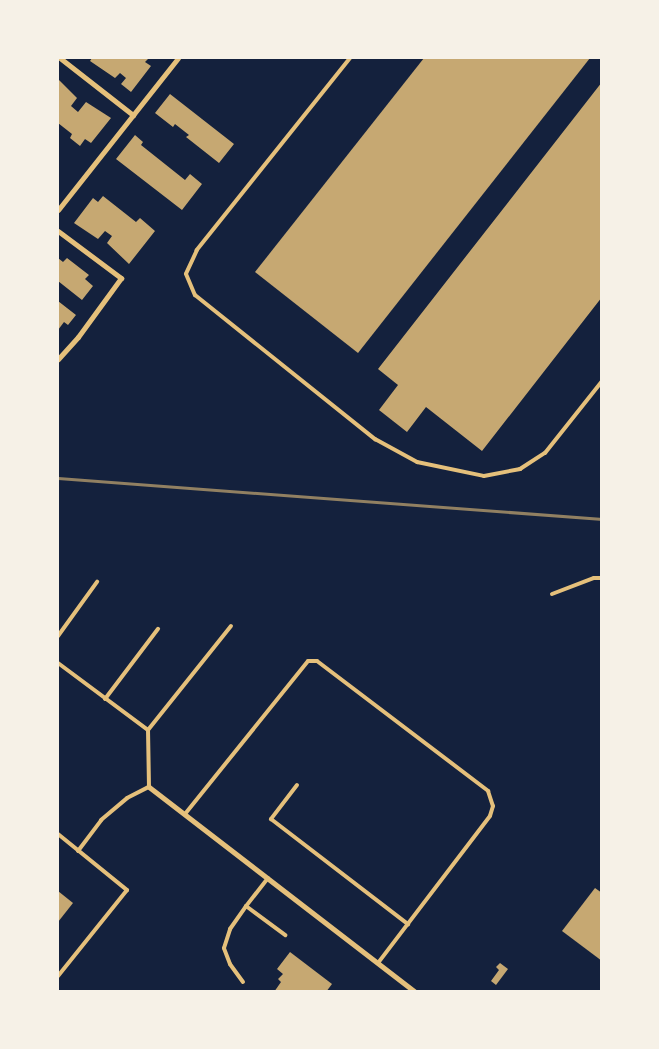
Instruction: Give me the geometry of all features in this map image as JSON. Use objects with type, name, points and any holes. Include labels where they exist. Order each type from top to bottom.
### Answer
[{"type":"street","points":[[60,58],[133,115]]},
{"type":"street","points":[[58,210],[178,58]]},
{"type":"street","points":[[58,231],[121,278],[78,336],[58,358]]},
{"type":"street","points":[[149,787],[415,992]]},
{"type":"lane","points":[[350,58],[197,250],[186,274],[195,295],[375,439],[417,462],[484,476],[520,469],[545,453],[602,381]]},
{"type":"lane","points":[[552,594],[594,578],[602,578]]},
{"type":"lane","points":[[58,636],[97,582]]},
{"type":"lane","points":[[78,851],[101,820],[127,798],[149,787],[148,730],[231,626]]},
{"type":"lane","points":[[106,699],[158,629]]},
{"type":"lane","points":[[185,814],[299,670],[308,661],[317,660],[488,791],[493,806],[490,816],[378,963]]},
{"type":"lane","points":[[58,663],[148,730]]},
{"type":"lane","points":[[297,785],[271,819],[408,924]]},
{"type":"lane","points":[[58,834],[127,890],[58,976]]},
{"type":"lane","points":[[243,982],[230,964],[224,948],[230,929],[268,878]]},
{"type":"lane","points":[[246,906],[285,935]]},
{"type":"building","points":[[92,58],[149,58],[145,62],[151,66],[131,92],[121,84],[126,78],[120,73],[115,78],[90,61]]},
{"type":"building","points":[[424,58],[590,58],[358,353],[255,272]]},
{"type":"building","points":[[58,79],[77,98],[71,106],[78,112],[86,102],[111,118],[91,143],[85,139],[80,146],[70,138],[72,134],[58,123]]},
{"type":"building","points":[[602,82],[602,297],[482,451],[426,407],[407,432],[379,410],[398,385],[378,369]]},
{"type":"building","points":[[170,94],[234,144],[219,163],[186,137],[189,135],[175,124],[173,127],[155,113]]},
{"type":"building","points":[[135,135],[143,142],[141,145],[185,180],[190,174],[202,184],[182,210],[116,159]]},
{"type":"building","points":[[103,196],[136,222],[140,218],[155,231],[129,264],[107,243],[112,236],[105,231],[98,239],[74,223],[93,198],[98,202]]},
{"type":"building","points":[[58,258],[63,262],[67,258],[89,275],[85,279],[93,286],[82,300],[58,281]]},
{"type":"building","points":[[58,301],[76,315],[68,325],[64,322],[58,330]]},
{"type":"building","points":[[595,888],[602,893],[602,961],[562,931]]},
{"type":"building","points":[[58,891],[73,903],[58,922]]},
{"type":"building","points":[[290,952],[332,984],[326,992],[274,992],[281,982],[278,979],[283,974],[277,969]]},
{"type":"building","points":[[500,963],[508,969],[496,985],[491,981],[499,970],[496,967]]},
{"type":"railway","points":[[58,478],[602,519]]}]
